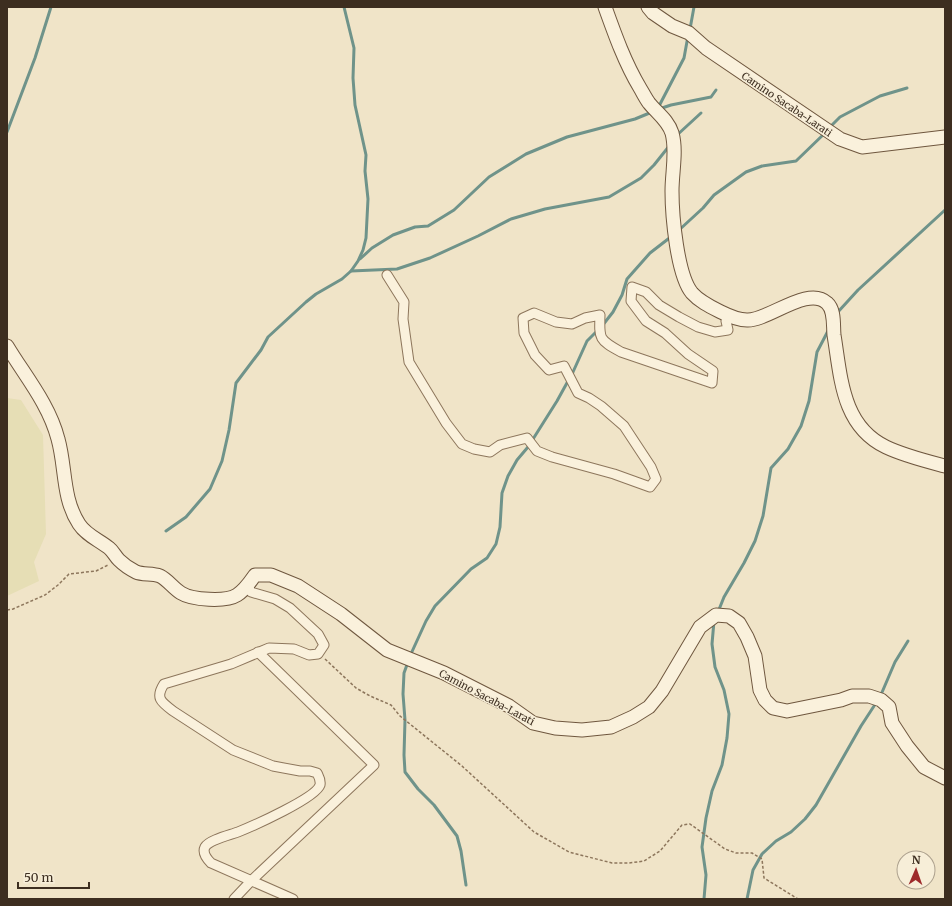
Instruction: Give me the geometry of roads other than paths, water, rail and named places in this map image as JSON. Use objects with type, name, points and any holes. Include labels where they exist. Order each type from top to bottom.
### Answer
[{"type":"street","points":[[605,7],[619,45],[640,88],[649,103],[667,122],[672,132],[672,190],[676,241],[683,276],[692,293],[706,304],[733,317],[747,320],[759,318],[792,303],[807,299],[820,299],[828,303],[832,314],[843,389],[850,409],[859,426],[868,435],[886,447],[945,466]]},
{"type":"street","name":"Camino Sacaba-Larati","points":[[648,7],[653,13],[672,26],[689,33],[706,48],[840,140],[862,147],[945,138]]},
{"type":"street","points":[[387,275],[404,302],[404,331],[409,362],[446,423],[462,444],[474,449],[490,452],[500,445],[527,438],[537,451],[552,457],[614,474],[650,487],[656,479],[651,467],[624,426],[590,398],[578,393],[564,366],[549,370],[535,355],[524,333],[523,318],[534,313],[556,322],[572,324],[585,318],[600,315],[599,335],[607,344],[621,352],[712,383],[713,371],[688,354],[665,332],[646,321],[631,301],[632,287],[646,292],[659,305],[679,318],[698,327],[715,332],[728,330],[726,321],[733,317]]},
{"type":"street","name":"Camino Sacaba-Larati","points":[[7,346],[50,414],[58,439],[68,499],[72,513],[79,525],[91,536],[111,549],[118,559],[136,572],[159,576],[167,580],[182,594],[199,598],[223,599],[236,596],[248,586],[255,575],[271,575],[298,586],[341,614],[387,650],[444,673],[510,706],[533,723],[555,728],[575,730],[611,727],[633,717],[649,707],[662,691],[700,627],[716,615],[729,616],[739,623],[747,637],[755,656],[760,690],[765,700],[773,708],[787,711],[852,696],[869,696],[881,700],[888,707],[892,723],[907,746],[924,767],[945,778]]},
{"type":"street","points":[[248,586],[252,592],[275,599],[290,608],[318,634],[324,646],[318,654],[309,655],[294,649],[269,648],[231,664],[164,684],[159,696],[164,704],[173,711],[232,750],[273,766],[310,770],[317,773],[320,779],[320,785],[317,790],[305,799],[245,829],[211,842],[205,847],[204,852],[206,859],[211,863],[293,899]]},
{"type":"street","points":[[234,899],[251,881],[374,765],[258,652]]},
{"type":"waterway","points":[[7,132],[35,58],[51,7]]},
{"type":"waterway","points":[[166,531],[186,517],[210,489],[222,461],[229,430],[236,383],[261,350],[268,337],[316,294],[342,279],[351,271],[363,250],[366,238],[368,199],[365,171],[366,155],[355,105],[353,78],[354,48],[344,7]]},
{"type":"waterway","points":[[690,29],[694,7]]},
{"type":"waterway","points":[[658,108],[684,58],[688,36]]},
{"type":"waterway","points":[[830,127],[840,117],[880,96],[907,88]]},
{"type":"waterway","points":[[659,109],[711,97],[716,90]]},
{"type":"waterway","points":[[360,259],[372,248],[393,235],[415,227],[428,226],[454,210],[489,177],[526,154],[567,137],[635,119],[652,112]]},
{"type":"waterway","points":[[676,136],[701,113]]},
{"type":"waterway","points":[[678,231],[703,208],[714,195],[746,172],[762,166],[796,161],[825,133]]},
{"type":"waterway","points":[[351,271],[397,269],[430,258],[511,219],[545,209],[609,197],[641,178],[670,145]]},
{"type":"waterway","points":[[837,313],[858,290],[945,210]]},
{"type":"waterway","points":[[602,326],[613,312],[622,295],[627,279],[650,253],[672,236]]},
{"type":"waterway","points":[[718,612],[724,597],[755,541],[763,516],[771,468],[788,449],[801,426],[809,401],[817,352],[829,329]]},
{"type":"waterway","points":[[410,656],[426,621],[435,606],[471,569],[487,558],[496,544],[500,527],[502,493],[508,476],[517,460],[528,447],[557,401],[573,372],[587,341],[598,330]]},
{"type":"waterway","points":[[704,899],[706,875],[702,847],[712,791],[722,765],[727,738],[729,714],[724,690],[715,667],[712,644],[714,621]]},
{"type":"waterway","points":[[880,697],[895,662],[908,641]]},
{"type":"waterway","points":[[408,662],[404,673],[403,694],[405,720],[405,772],[418,789],[434,805],[457,836],[461,851],[466,885]]},
{"type":"waterway","points":[[747,899],[753,870],[762,854],[776,841],[791,832],[805,819],[816,805],[861,726],[876,703]]}]
